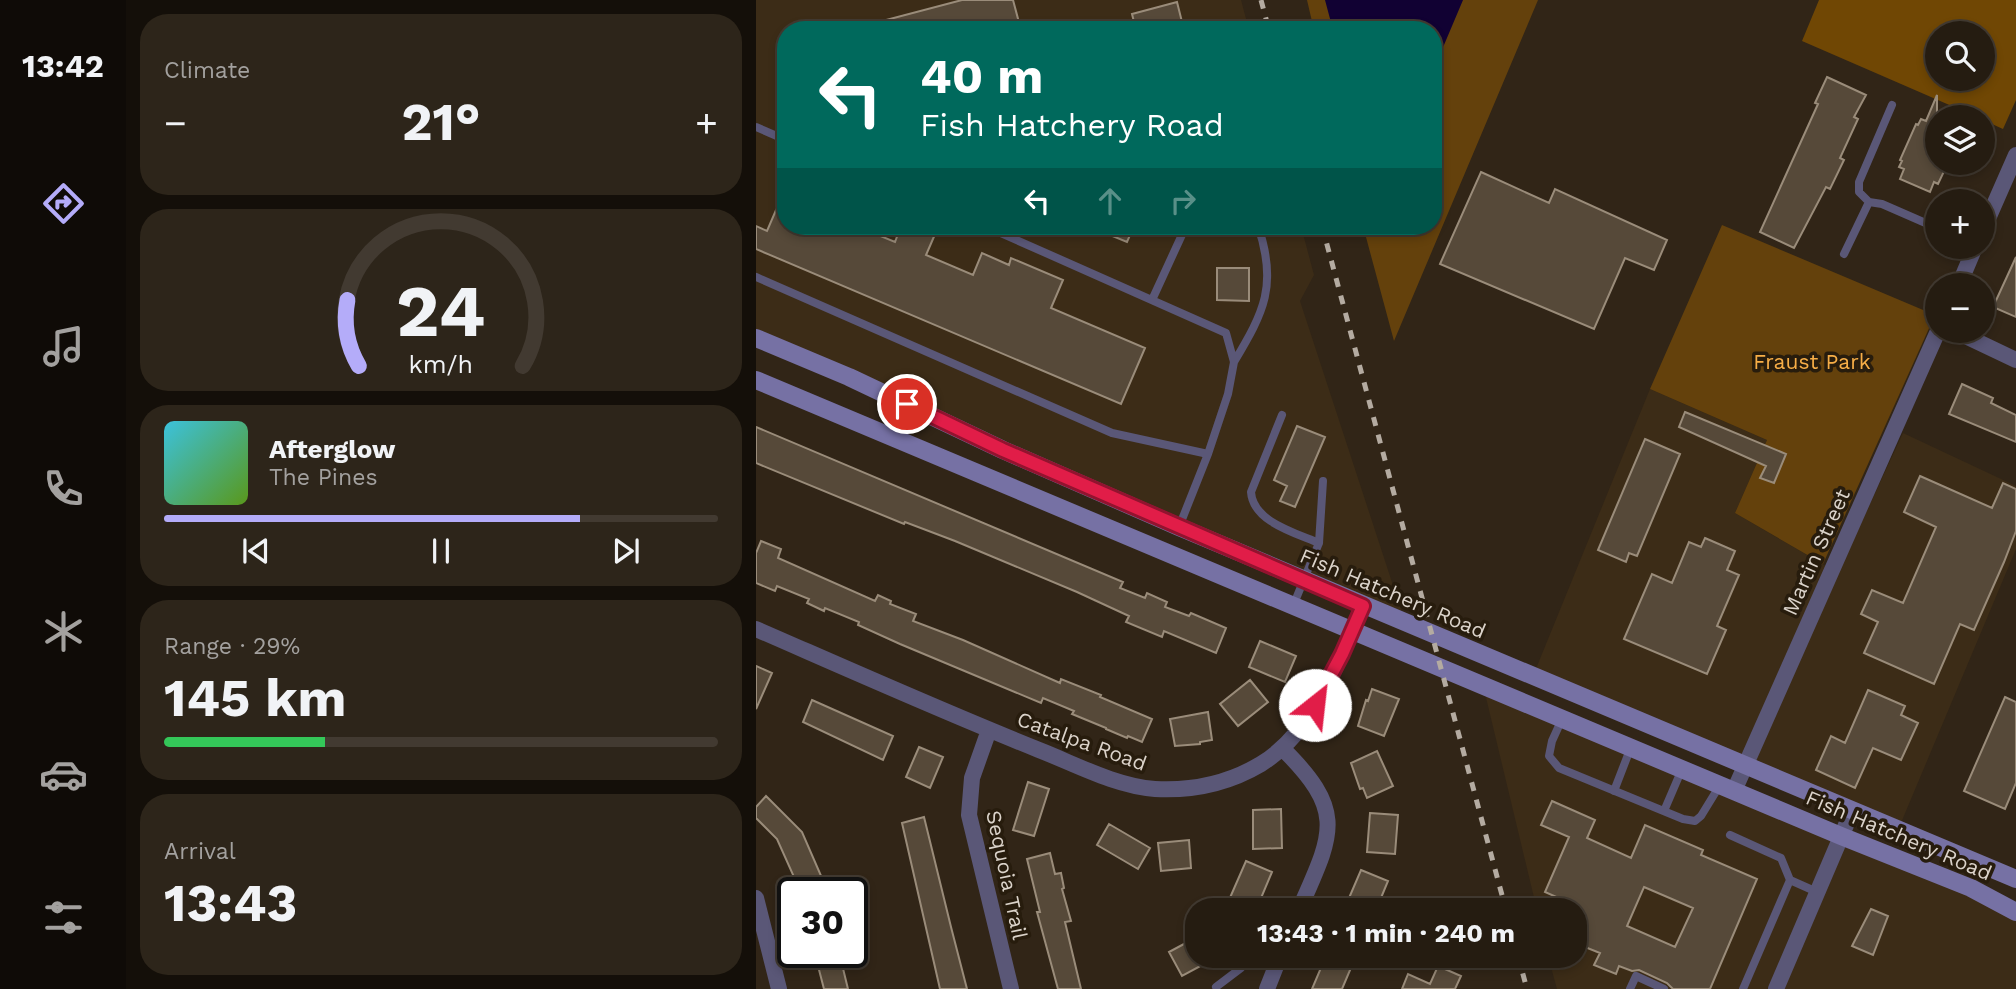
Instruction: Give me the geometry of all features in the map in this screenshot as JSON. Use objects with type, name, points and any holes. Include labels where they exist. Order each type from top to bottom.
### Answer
[{"type":"main road","name":"Fish Hatchery Road","points":[[756,338],[849,377],[1003,450],[1179,527],[2016,879]]},
{"type":"main road","name":"Fish Hatchery Road","points":[[756,380],[1840,836],[1971,888],[2016,912]]},
{"type":"street","points":[[1995,203],[2016,155]]},
{"type":"street","name":"Martin Street","points":[[1727,788],[1745,765],[1933,343]]},
{"type":"street","points":[[1980,343],[2016,360]]},
{"type":"street","name":"Catalpa Road","points":[[756,629],[989,730],[1114,779],[1152,789],[1190,789],[1228,780],[1261,764],[1282,748],[1312,710],[1363,606]]},
{"type":"street","name":"Sequoia Trail","points":[[989,730],[972,778],[969,815],[1011,989]]},
{"type":"street","points":[[1282,748],[1303,768],[1327,808],[1327,835],[1321,859],[1304,898]]},
{"type":"street","points":[[1776,989],[1852,811]]},
{"type":"street","points":[[756,898],[779,989]]},
{"type":"street","points":[[1266,989],[1275,968]]},
{"type":"lane","points":[[1892,105],[1859,182],[1859,192],[1869,202],[1882,204],[1925,224]]},
{"type":"lane","points":[[756,127],[777,136]]},
{"type":"lane","points":[[1843,254],[1869,202]]},
{"type":"lane","points":[[1005,235],[1226,333],[1234,362]]},
{"type":"lane","points":[[1152,300],[1182,235]]},
{"type":"lane","points":[[1179,527],[1209,454],[1228,394],[1234,362],[1259,320],[1266,298],[1269,274],[1260,235]]},
{"type":"lane","points":[[756,277],[1112,433],[1209,454]]},
{"type":"lane","points":[[1282,415],[1251,492],[1252,501],[1259,512],[1274,522],[1319,543]]},
{"type":"lane","points":[[1293,606],[1319,543],[1323,481]]},
{"type":"lane","points":[[1562,719],[1552,741],[1549,756],[1559,768],[1683,819],[1695,821],[1727,788]]},
{"type":"lane","points":[[1614,791],[1631,747]]},
{"type":"lane","points":[[1664,811],[1682,769]]},
{"type":"lane","points":[[1730,835],[1781,858],[1790,880],[1817,892]]},
{"type":"lane","points":[[1743,989],[1790,880]]},
{"type":"lane","points":[[1217,988],[1241,968]]},
{"type":"lane","points":[[1630,989],[1636,976],[1664,989]]},
{"type":"shaded area","points":[[756,0],[1241,0],[1247,21],[777,21],[777,235],[1303,235],[1314,275],[1300,301],[1405,622],[756,338]]},
{"type":"shaded area","points":[[1325,0],[1463,0],[1442,50],[1442,21],[1331,21]]},
{"type":"shaded area","points":[[1819,0],[2016,0],[2016,100],[2003,129],[1995,125],[1995,105],[1949,105],[1802,41]]},
{"type":"shaded area","points":[[1650,389],[1767,440],[1735,513],[1838,573],[1903,433],[2016,486],[2016,549],[1898,830],[1533,676]]},
{"type":"shaded area","points":[[1483,685],[2016,912],[2016,989],[1557,989],[1551,968],[1587,968],[1587,898],[1534,898]]},
{"type":"green space","points":[[1307,0],[1538,0],[1442,227],[1442,21],[1312,21]]},
{"type":"green space","name":"Fraust Park","points":[[1722,225],[1925,311],[1925,337],[1823,564],[1735,513],[1767,440],[1650,389]]},
{"type":"green space","points":[[1365,235],[1439,235],[1394,341]]},
{"type":"building","points":[[962,0],[1013,0],[1019,21],[882,21]]},
{"type":"building","points":[[1177,2],[1182,21],[1134,21],[1132,14]]},
{"type":"building","points":[[1827,77],[1866,95],[1854,117],[1858,119],[1840,158],[1844,160],[1830,189],[1826,187],[1794,248],[1760,232],[1818,104],[1815,103]]},
{"type":"building","points":[[1921,119],[1925,121],[1925,175],[1942,175],[1938,184],[1934,182],[1931,189],[1925,190],[1900,179],[1904,169],[1899,167],[1916,124],[1918,125]]},
{"type":"building","points":[[1481,172],[1549,203],[1555,189],[1667,240],[1654,270],[1625,258],[1594,329],[1440,264]]},
{"type":"building","points":[[777,208],[777,235],[878,235],[895,242],[898,235],[935,235],[926,255],[973,275],[982,253],[1009,265],[1011,258],[1063,280],[1051,308],[1145,348],[1121,404],[756,249],[756,226],[767,231]]},
{"type":"building","points":[[1110,235],[1130,235],[1127,242]]},
{"type":"building","points":[[2016,257],[2016,317],[1995,308]]},
{"type":"building","points":[[1217,268],[1249,268],[1249,301],[1217,300]]},
{"type":"building","points":[[1962,384],[1993,398],[1991,403],[2016,415],[2016,442],[1949,414]]},
{"type":"building","points":[[1685,412],[1786,454],[1774,483],[1760,478],[1766,466],[1679,427]]},
{"type":"building","points":[[1297,426],[1325,437],[1295,507],[1280,501],[1287,486],[1274,480]]},
{"type":"building","points":[[756,427],[1123,582],[1120,588],[1145,598],[1147,593],[1167,602],[1165,607],[1189,616],[1191,613],[1226,628],[1216,653],[1164,631],[1162,637],[1126,622],[1129,616],[1077,592],[756,463]]},
{"type":"building","points":[[1645,439],[1680,454],[1637,556],[1629,553],[1626,562],[1598,550]]},
{"type":"building","points":[[1920,476],[1992,508],[2003,483],[2016,489],[2016,531],[2004,562],[1974,630],[1960,624],[1934,684],[1864,653],[1878,622],[1861,614],[1872,590],[1903,603],[1936,527],[1904,512]]},
{"type":"building","points":[[1705,538],[1735,551],[1727,570],[1739,575],[1717,626],[1726,630],[1707,674],[1624,639],[1652,574],[1672,583],[1689,542],[1701,547]]},
{"type":"building","points":[[761,541],[781,549],[778,558],[875,601],[878,595],[891,601],[890,604],[916,614],[913,621],[1060,683],[1061,679],[1101,695],[1100,697],[1152,719],[1142,742],[1072,714],[1074,711],[1043,698],[1041,703],[900,644],[858,625],[859,622],[807,603],[809,599],[777,586],[775,591],[756,583],[756,553]]},
{"type":"building","points":[[1260,641],[1296,656],[1285,682],[1249,667]]},
{"type":"building","points":[[756,666],[772,673],[756,709]]},
{"type":"building","points":[[1250,680],[1268,702],[1238,726],[1220,704]]},
{"type":"building","points":[[1372,689],[1399,699],[1384,736],[1358,726]]},
{"type":"building","points":[[1868,690],[1905,706],[1901,715],[1918,723],[1901,760],[1873,748],[1855,788],[1816,770],[1831,736],[1845,743]]},
{"type":"building","points":[[2005,697],[2016,702],[2016,783],[2005,809],[1964,791]]},
{"type":"building","points":[[812,700],[893,736],[883,760],[803,722]]},
{"type":"building","points":[[1208,712],[1212,740],[1175,746],[1170,719]]},
{"type":"building","points":[[919,747],[943,757],[930,788],[906,777]]},
{"type":"building","points":[[1377,751],[1393,786],[1367,798],[1363,788],[1360,789],[1351,763]]},
{"type":"building","points":[[1028,782],[1049,789],[1034,836],[1013,830]]},
{"type":"building","points":[[766,796],[802,832],[822,877],[794,877],[777,839],[756,818],[756,807]]},
{"type":"building","points":[[1552,801],[1595,820],[1587,838],[1631,858],[1645,825],[1703,850],[1701,855],[1757,879],[1710,989],[1673,989],[1667,983],[1639,970],[1632,971],[1619,966],[1616,974],[1594,965],[1600,953],[1587,948],[1587,898],[1559,898],[1545,892],[1569,837],[1541,825]],"holes":[[[1644,887],[1693,908],[1675,947],[1627,926]]]},
{"type":"building","points":[[1281,809],[1282,848],[1253,849],[1253,810]]},
{"type":"building","points":[[1370,813],[1398,815],[1395,854],[1367,852]]},
{"type":"building","points":[[924,817],[967,989],[940,989],[902,823]]},
{"type":"building","points":[[1109,824],[1150,848],[1138,869],[1097,845]]},
{"type":"building","points":[[1189,840],[1191,868],[1161,871],[1158,843]]},
{"type":"building","points":[[1050,853],[1055,874],[1061,873],[1062,889],[1071,921],[1065,922],[1081,989],[1058,989],[1037,912],[1040,912],[1027,859]]},
{"type":"building","points":[[1246,861],[1272,872],[1261,898],[1230,898]]},
{"type":"building","points":[[1361,870],[1388,881],[1381,898],[1349,898]]},
{"type":"building","points":[[1871,909],[1888,916],[1873,955],[1852,946]]},
{"type":"building","points":[[1185,943],[1185,968],[1197,968],[1182,976],[1169,952]]},
{"type":"building","points":[[819,968],[843,968],[848,989],[824,989]]},
{"type":"building","points":[[1321,968],[1351,968],[1342,989],[1312,989]]},
{"type":"building","points":[[1437,968],[1461,976],[1455,989],[1402,989],[1408,974],[1430,984]]},
{"type":"railway","points":[[1261,0],[1267,21]]},
{"type":"railway","points":[[1324,235],[1503,898]]},
{"type":"railway","points":[[1521,968],[1527,989]]},
{"type":"route","points":[[907,404],[1003,450],[1363,606],[1315,705]]}]
